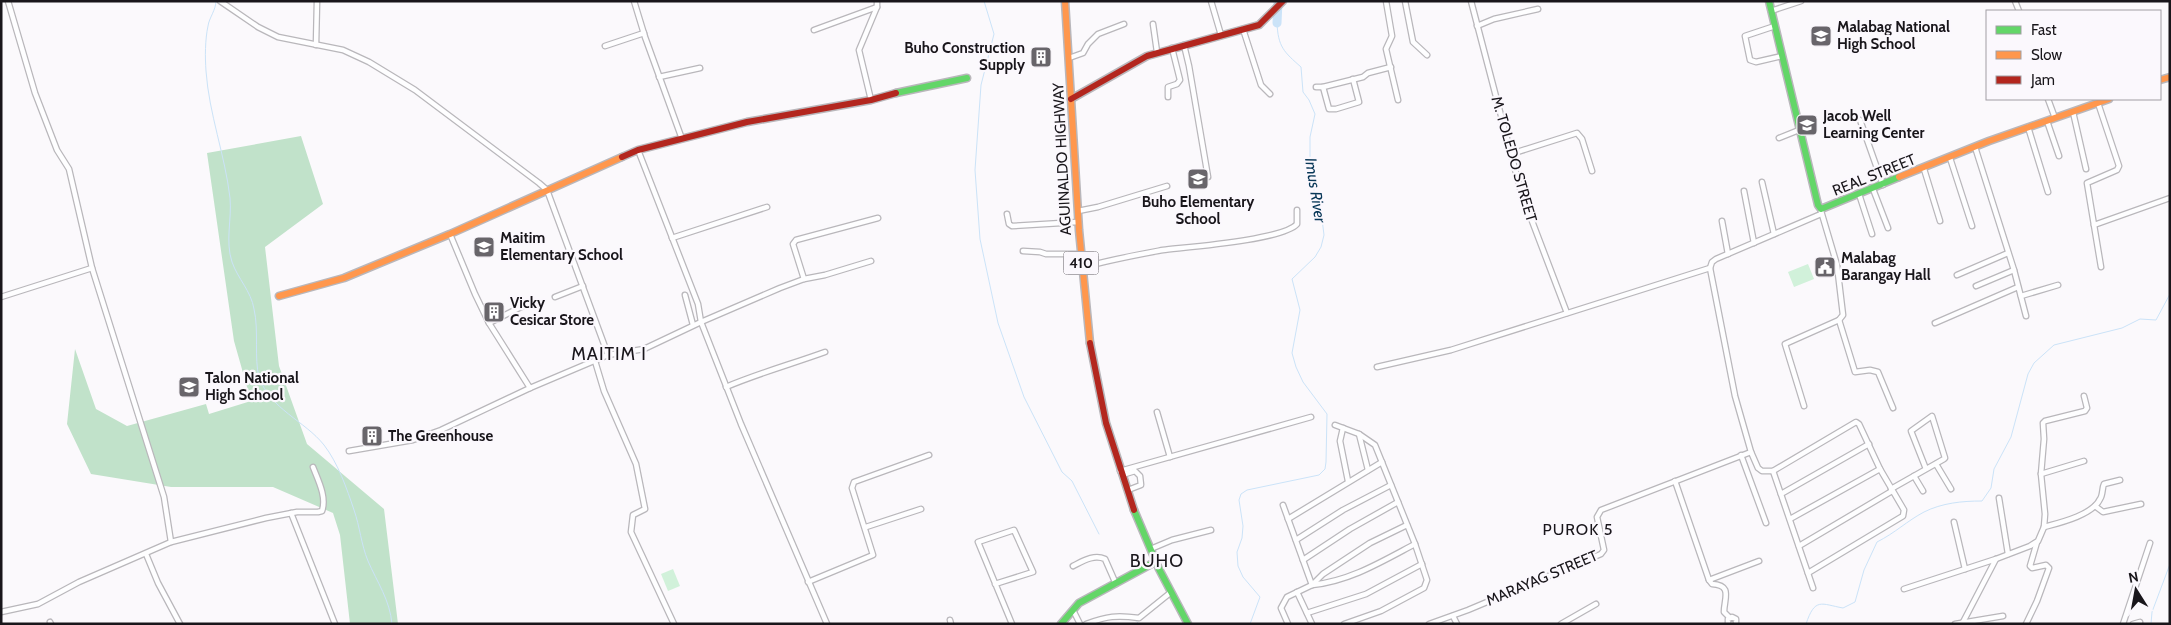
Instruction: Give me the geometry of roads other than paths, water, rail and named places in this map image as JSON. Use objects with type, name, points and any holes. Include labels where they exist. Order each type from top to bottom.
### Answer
[{"type":"street","points":[[8,1],[35,93],[57,150],[69,169],[92,268],[164,497],[170,542]]},
{"type":"street","points":[[220,1],[258,27],[278,37],[343,50],[369,62],[415,90],[546,190],[608,355]]},
{"type":"street","points":[[316,45],[317,1]]},
{"type":"street","points":[[634,1],[682,139]]},
{"type":"street","name":"AGUINALDO HIGHWAY","points":[[1065,1],[1081,268],[1085,311],[1099,394],[1121,473],[1137,517],[1155,562],[1188,624]]},
{"type":"street","points":[[1211,1],[1221,35]]},
{"type":"street","points":[[1386,1],[1392,36],[1386,49],[1398,100]]},
{"type":"street","points":[[1405,1],[1413,42],[1426,56]]},
{"type":"street","name":"M. TOLEDO STREET","points":[[1471,1],[1529,218],[1567,314]]},
{"type":"street","name":"REAL STREET","points":[[1769,1],[1816,201],[1821,212],[1859,194],[1976,147],[2106,100]]},
{"type":"street","points":[[1772,11],[1801,1]]},
{"type":"street","points":[[1071,99],[1136,61],[1157,52],[1259,25],[1283,2]]},
{"type":"street","points":[[814,30],[877,4]]},
{"type":"street","points":[[871,100],[859,50],[877,4]]},
{"type":"street","points":[[1477,26],[1494,19],[1538,9]]},
{"type":"street","points":[[1069,58],[1083,53],[1088,44],[1102,32],[1124,24]]},
{"type":"street","points":[[1153,24],[1157,52]]},
{"type":"street","points":[[1775,26],[1745,36],[1750,60],[1756,62],[1782,56]]},
{"type":"street","points":[[1243,29],[1261,84],[1270,94]]},
{"type":"street","points":[[605,46],[644,33]]},
{"type":"street","points":[[1184,45],[1190,66],[1208,177]]},
{"type":"street","points":[[1168,97],[1168,87],[1177,84],[1180,80],[1172,48]]},
{"type":"street","points":[[1316,86],[1323,87],[1391,67]]},
{"type":"street","points":[[659,77],[700,68]]},
{"type":"street","points":[[280,296],[344,278],[450,234],[638,150],[755,121],[871,100],[915,88],[967,78]]},
{"type":"street","points":[[1323,87],[1329,108],[1336,109],[1359,102],[1353,79]]},
{"type":"street","points":[[2048,100],[2059,156]]},
{"type":"street","points":[[2098,103],[2119,168],[2087,184],[2101,267]]},
{"type":"street","points":[[2073,112],[2086,169]]},
{"type":"street","points":[[1860,120],[1883,185]]},
{"type":"street","points":[[2028,128],[2048,192]]},
{"type":"street","points":[[1779,138],[1799,130]]},
{"type":"street","points":[[1511,154],[1577,133],[1582,139],[1592,171]]},
{"type":"street","points":[[1976,147],[2014,270],[2026,316]]},
{"type":"street","points":[[638,150],[698,304],[701,322],[726,387],[827,624]]},
{"type":"street","points":[[1950,158],[1972,226]]},
{"type":"street","points":[[1924,169],[1940,221]]},
{"type":"street","points":[[1762,182],[1774,234]]},
{"type":"street","points":[[1078,211],[1098,207],[1167,186]]},
{"type":"street","points":[[1874,188],[1888,228]]},
{"type":"street","points":[[1744,191],[1754,243]]},
{"type":"street","points":[[1859,194],[1872,234]]},
{"type":"street","points":[[2094,225],[2170,198]]},
{"type":"street","points":[[672,238],[767,207]]},
{"type":"street","points":[[1081,268],[1164,250],[1240,241],[1288,230],[1297,224],[1297,210]]},
{"type":"street","points":[[1804,406],[1785,344],[1839,320],[1843,315],[1835,256],[1821,212],[1712,262],[1710,268],[1735,396],[1750,452],[1758,468],[1762,471],[1772,471],[1853,423],[1859,424],[1880,469],[1904,510],[1903,516],[1808,573]]},
{"type":"street","points":[[1007,214],[1009,224],[1012,226],[1078,222]]},
{"type":"street","points":[[804,279],[794,250],[793,244],[796,240],[878,218]]},
{"type":"street","points":[[1722,221],[1728,254]]},
{"type":"street","points":[[450,234],[474,294],[489,323],[530,388]]},
{"type":"street","points":[[1023,251],[1046,254],[1080,254]]},
{"type":"street","points":[[1957,274],[2008,253]]},
{"type":"street","points":[[348,451],[413,440],[441,430],[530,388],[608,355],[644,350],[693,325],[804,279],[871,261]]},
{"type":"street","points":[[1,297],[92,268]]},
{"type":"street","points":[[1377,367],[1452,350],[1710,268]]},
{"type":"street","points":[[1976,286],[2014,270]]},
{"type":"street","points":[[2021,296],[2058,285]]},
{"type":"street","points":[[554,297],[583,286]]},
{"type":"street","points":[[1935,323],[2018,287]]},
{"type":"street","points":[[685,295],[693,325]]},
{"type":"street","points":[[489,323],[533,301]]},
{"type":"street","points":[[1839,320],[1855,372],[1870,370],[1878,372],[1892,408]]},
{"type":"street","points":[[726,387],[759,373],[792,365],[825,352]]},
{"type":"street","points":[[595,361],[604,391],[636,464],[644,509],[633,515],[631,532],[674,624]]},
{"type":"street","points":[[2026,624],[2049,568],[2046,566],[2032,568],[2030,566],[2044,527],[2041,474],[2044,439],[2043,423],[2085,411],[2087,408],[2084,396]]},
{"type":"street","points":[[1157,412],[1170,457]]},
{"type":"street","points":[[1799,546],[1944,459],[1945,454],[1934,417],[1931,416],[1911,431],[1926,469]]},
{"type":"street","points":[[1121,473],[1311,417]]},
{"type":"street","points":[[1335,424],[1359,434],[1375,446],[1415,544],[1427,580],[1424,588],[1381,611],[1344,624]]},
{"type":"street","points":[[1343,428],[1340,441],[1348,481]]},
{"type":"street","points":[[1359,434],[1368,470]]},
{"type":"street","points":[[1781,494],[1869,444]]},
{"type":"street","name":"MARAYAG STREET","points":[[1429,624],[1453,616],[1601,554],[1604,550],[1604,544],[1597,517],[1601,510],[1750,452]]},
{"type":"street","points":[[808,582],[873,555],[866,527],[852,488],[854,482],[929,455]]},
{"type":"street","points":[[1742,455],[1766,523]]},
{"type":"street","points":[[2041,474],[2084,461]]},
{"type":"street","points":[[1288,519],[1382,462]]},
{"type":"street","points":[[1936,464],[1951,489]]},
{"type":"street","points":[[1,612],[38,604],[79,582],[170,542],[291,513],[322,511],[324,505],[321,487],[313,467]]},
{"type":"street","points":[[1790,519],[1880,469]]},
{"type":"street","points":[[1121,473],[1135,471],[1140,476],[1141,485],[1128,490]]},
{"type":"street","points":[[1772,471],[1813,588]]},
{"type":"street","points":[[1914,476],[1923,491]]},
{"type":"street","points":[[2044,527],[2070,519],[2095,506],[2100,499],[2104,484],[2120,480]]},
{"type":"street","points":[[1675,481],[1709,580],[1712,584],[1722,586],[1725,590],[1727,597],[1724,612],[1730,618],[1735,618],[1736,624]]},
{"type":"street","points":[[1296,540],[1343,510],[1391,485]]},
{"type":"street","points":[[1999,498],[2008,554]]},
{"type":"street","points":[[1303,560],[1350,529],[1398,502]]},
{"type":"street","points":[[2095,506],[2104,512],[2142,504]]},
{"type":"street","points":[[1283,505],[1312,585]]},
{"type":"street","points":[[866,527],[921,509]]},
{"type":"street","points":[[291,513],[336,624]]},
{"type":"street","name":"AGUINALDO HIGHWAY","points":[[1137,517],[1188,624]]},
{"type":"street","points":[[1954,522],[1965,569]]},
{"type":"street","points":[[1288,624],[1282,612],[1282,604],[1287,598],[1312,585],[1323,574],[1370,543],[1407,525]]},
{"type":"street","points":[[995,584],[1033,572],[1014,530],[978,542],[995,584],[1012,624]]},
{"type":"street","points":[[1153,548],[1172,540],[1211,530]]},
{"type":"street","points":[[1904,589],[1996,559],[2038,541]]},
{"type":"street","points":[[2123,624],[2150,543]]},
{"type":"street","points":[[1312,585],[1359,574],[1415,544]]},
{"type":"street","points":[[146,554],[180,624]]},
{"type":"street","points":[[1073,566],[1091,558],[1102,557],[1105,559],[1116,584]]},
{"type":"street","points":[[1962,623],[1996,559]]},
{"type":"street","points":[[1709,580],[1760,560]]},
{"type":"street","points":[[1061,624],[1072,609],[1090,596],[1155,562]]},
{"type":"street","points":[[1307,613],[1366,594],[1422,564]]},
{"type":"street","points":[[1298,592],[1312,624]]},
{"type":"street","points":[[1086,624],[1103,617],[1126,615],[1138,618],[1170,593]]},
{"type":"street","points":[[1561,624],[1596,604]]},
{"type":"street","points":[[1072,609],[1080,624]]},
{"type":"street","points":[[1453,616],[1457,624]]},
{"type":"street","points":[[1955,624],[2003,616]]},
{"type":"street","points":[[1572,618],[1574,624]]},
{"type":"street","points":[[1728,624],[1730,618]]},
{"type":"street","points":[[2133,624],[2140,622]]},
{"type":"waterway","points":[[216,1],[206,37],[205,60],[208,87],[228,182],[230,198],[230,254],[232,262],[250,296],[254,309],[259,377],[271,398],[316,436],[334,460],[342,476],[356,516],[368,561],[389,607],[392,624]]},
{"type":"waterway","points":[[984,1],[994,34],[981,85],[975,170],[980,239],[998,323],[1024,397],[1062,472],[1072,481],[1099,534]]},
{"type":"waterway","name":"Imus River","points":[[1277,23],[1278,1]]},
{"type":"waterway","name":"Imus River","points":[[1250,624],[1260,597],[1243,577],[1238,566],[1237,552],[1242,538],[1243,526],[1239,500],[1241,494],[1247,490],[1319,475],[1325,469],[1326,462],[1327,414],[1303,382],[1292,353],[1300,310],[1292,279],[1315,257],[1321,247],[1324,235],[1310,170],[1310,137],[1315,114],[1303,92],[1301,67],[1283,48],[1279,38],[1277,23]]},
{"type":"waterway","points":[[1806,624],[1812,610],[1820,604],[1843,608],[1855,602],[1864,570],[1877,542],[1918,516],[1938,506],[1967,501],[1982,501],[1991,488],[1994,469],[2011,437],[2028,374],[2034,363],[2054,345],[2122,328],[2140,319],[2156,320],[2170,294]]},
{"type":"waterway","points":[[2151,624],[2152,612],[2170,564]]},
{"type":"place","name":"Malabag National High School","points":[[1821,36]]},
{"type":"place","name":"Buho Construction Supply","points":[[1041,57]]},
{"type":"place","name":"Jacob Well Learning Center","points":[[1807,125]]},
{"type":"place","name":"Buho Elementary School","points":[[1198,179]]},
{"type":"place","name":"Maitim Elementary School","points":[[484,247]]},
{"type":"place","name":"Malabag Barangay Hall","points":[[1825,267]]},
{"type":"place","name":"Vicky Cesicar Store","points":[[494,312]]},
{"type":"place","name":"Talon National High School","points":[[189,387]]},
{"type":"place","name":"The Greenhouse","points":[[372,436]]},
{"type":"district","name":"MAITIM I","points":[[609,354]]},
{"type":"district","name":"PUROK 5","points":[[1578,529]]},
{"type":"district","name":"BUHO","points":[[1157,561]]}]
